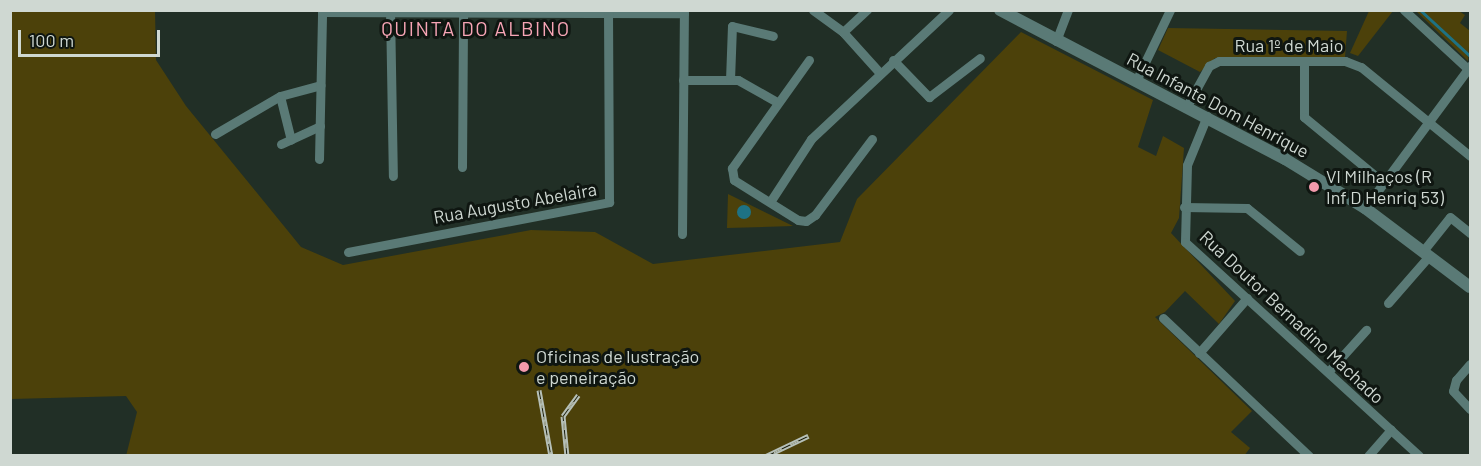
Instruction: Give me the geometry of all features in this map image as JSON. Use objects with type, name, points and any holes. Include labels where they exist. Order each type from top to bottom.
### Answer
[{"type":"street","points":[[813,10],[843,32],[879,72]]},
{"type":"street","points":[[843,32],[867,10]]},
{"type":"street","points":[[770,202],[809,142],[879,72],[949,10]]},
{"type":"street","name":"Rua Infante Dom Henrique","points":[[1000,10],[1056,41],[1207,116],[1365,208],[1470,287]]},
{"type":"street","points":[[1056,41],[1068,10]]},
{"type":"street","points":[[1136,81],[1170,10]]},
{"type":"street","points":[[1365,208],[1469,67],[1404,10]]},
{"type":"street","points":[[390,11],[393,176]]},
{"type":"street","points":[[319,159],[322,12],[684,12],[682,234]]},
{"type":"street","points":[[462,167],[463,12]]},
{"type":"street","name":"Rua Augusto Abelaira","points":[[348,252],[609,202],[608,12]]},
{"type":"street","points":[[730,80],[732,26],[773,36]]},
{"type":"street","points":[[893,60],[929,97],[980,58]]},
{"type":"street","points":[[809,60],[777,102],[731,172],[736,181],[798,220],[812,218],[872,139]]},
{"type":"street","points":[[1304,61],[1304,117],[1384,183]]},
{"type":"street","name":"Rua 1º de Maio","points":[[1187,106],[1213,63],[1304,61],[1354,63],[1470,156]]},
{"type":"street","points":[[683,80],[738,80],[777,102]]},
{"type":"street","points":[[215,134],[280,96],[321,85]]},
{"type":"street","points":[[280,96],[291,140]]},
{"type":"street","name":"Rua Doutor Bernadino Machado","points":[[1207,116],[1189,156],[1184,207],[1185,242],[1419,456]]},
{"type":"street","points":[[281,144],[320,126]]},
{"type":"street","points":[[1184,207],[1247,208],[1300,251]]},
{"type":"street","points":[[1388,303],[1450,217],[1470,233]]},
{"type":"street","points":[[1200,353],[1247,298]]},
{"type":"street","points":[[1163,318],[1309,456]]},
{"type":"street","points":[[1328,372],[1366,330]]},
{"type":"street","points":[[1470,364],[1456,380],[1453,391],[1470,409]]},
{"type":"street","points":[[1368,456],[1391,430]]},
{"type":"shaded area","points":[[155,10],[156,60],[186,106],[301,247],[343,265],[531,230],[595,232],[653,264],[840,242],[857,199],[1021,32],[1153,100],[1138,147],[1156,156],[1163,136],[1184,148],[1179,218],[1171,233],[1235,301],[1219,324],[1185,291],[1165,312],[1155,317],[1252,411],[1231,432],[1250,448],[1244,456],[126,456],[137,412],[126,396],[11,399],[11,11]]},
{"type":"shaded area","points":[[1369,11],[1393,11],[1358,56],[1350,53]]},
{"type":"shaded area","points":[[1416,11],[1459,11],[1465,15],[1460,23],[1470,31],[1468,61]]},
{"type":"shaded area","points":[[1168,28],[1347,31],[1345,57],[1215,58],[1200,72],[1158,50]]},
{"type":"shaded area","points":[[728,194],[793,226],[727,228]]},
{"type":"water","points":[[744,205],[749,207],[751,212],[749,217],[744,219],[739,217],[737,212],[739,207]]},
{"type":"waterway","points":[[1420,10],[1470,56]]},
{"type":"railway","points":[[539,390],[551,456]]},
{"type":"railway","points":[[567,456],[563,416],[578,395]]},
{"type":"railway","points":[[766,456],[808,436]]},
{"type":"place","name":"Vl Milhaços (R Inf D Henriq 53)","points":[[1314,187]]},
{"type":"place","name":"Oficinas de lustração e peneiração","points":[[524,367]]},
{"type":"district","name":"QUINTA DO ALBINO","points":[[476,28]]}]
